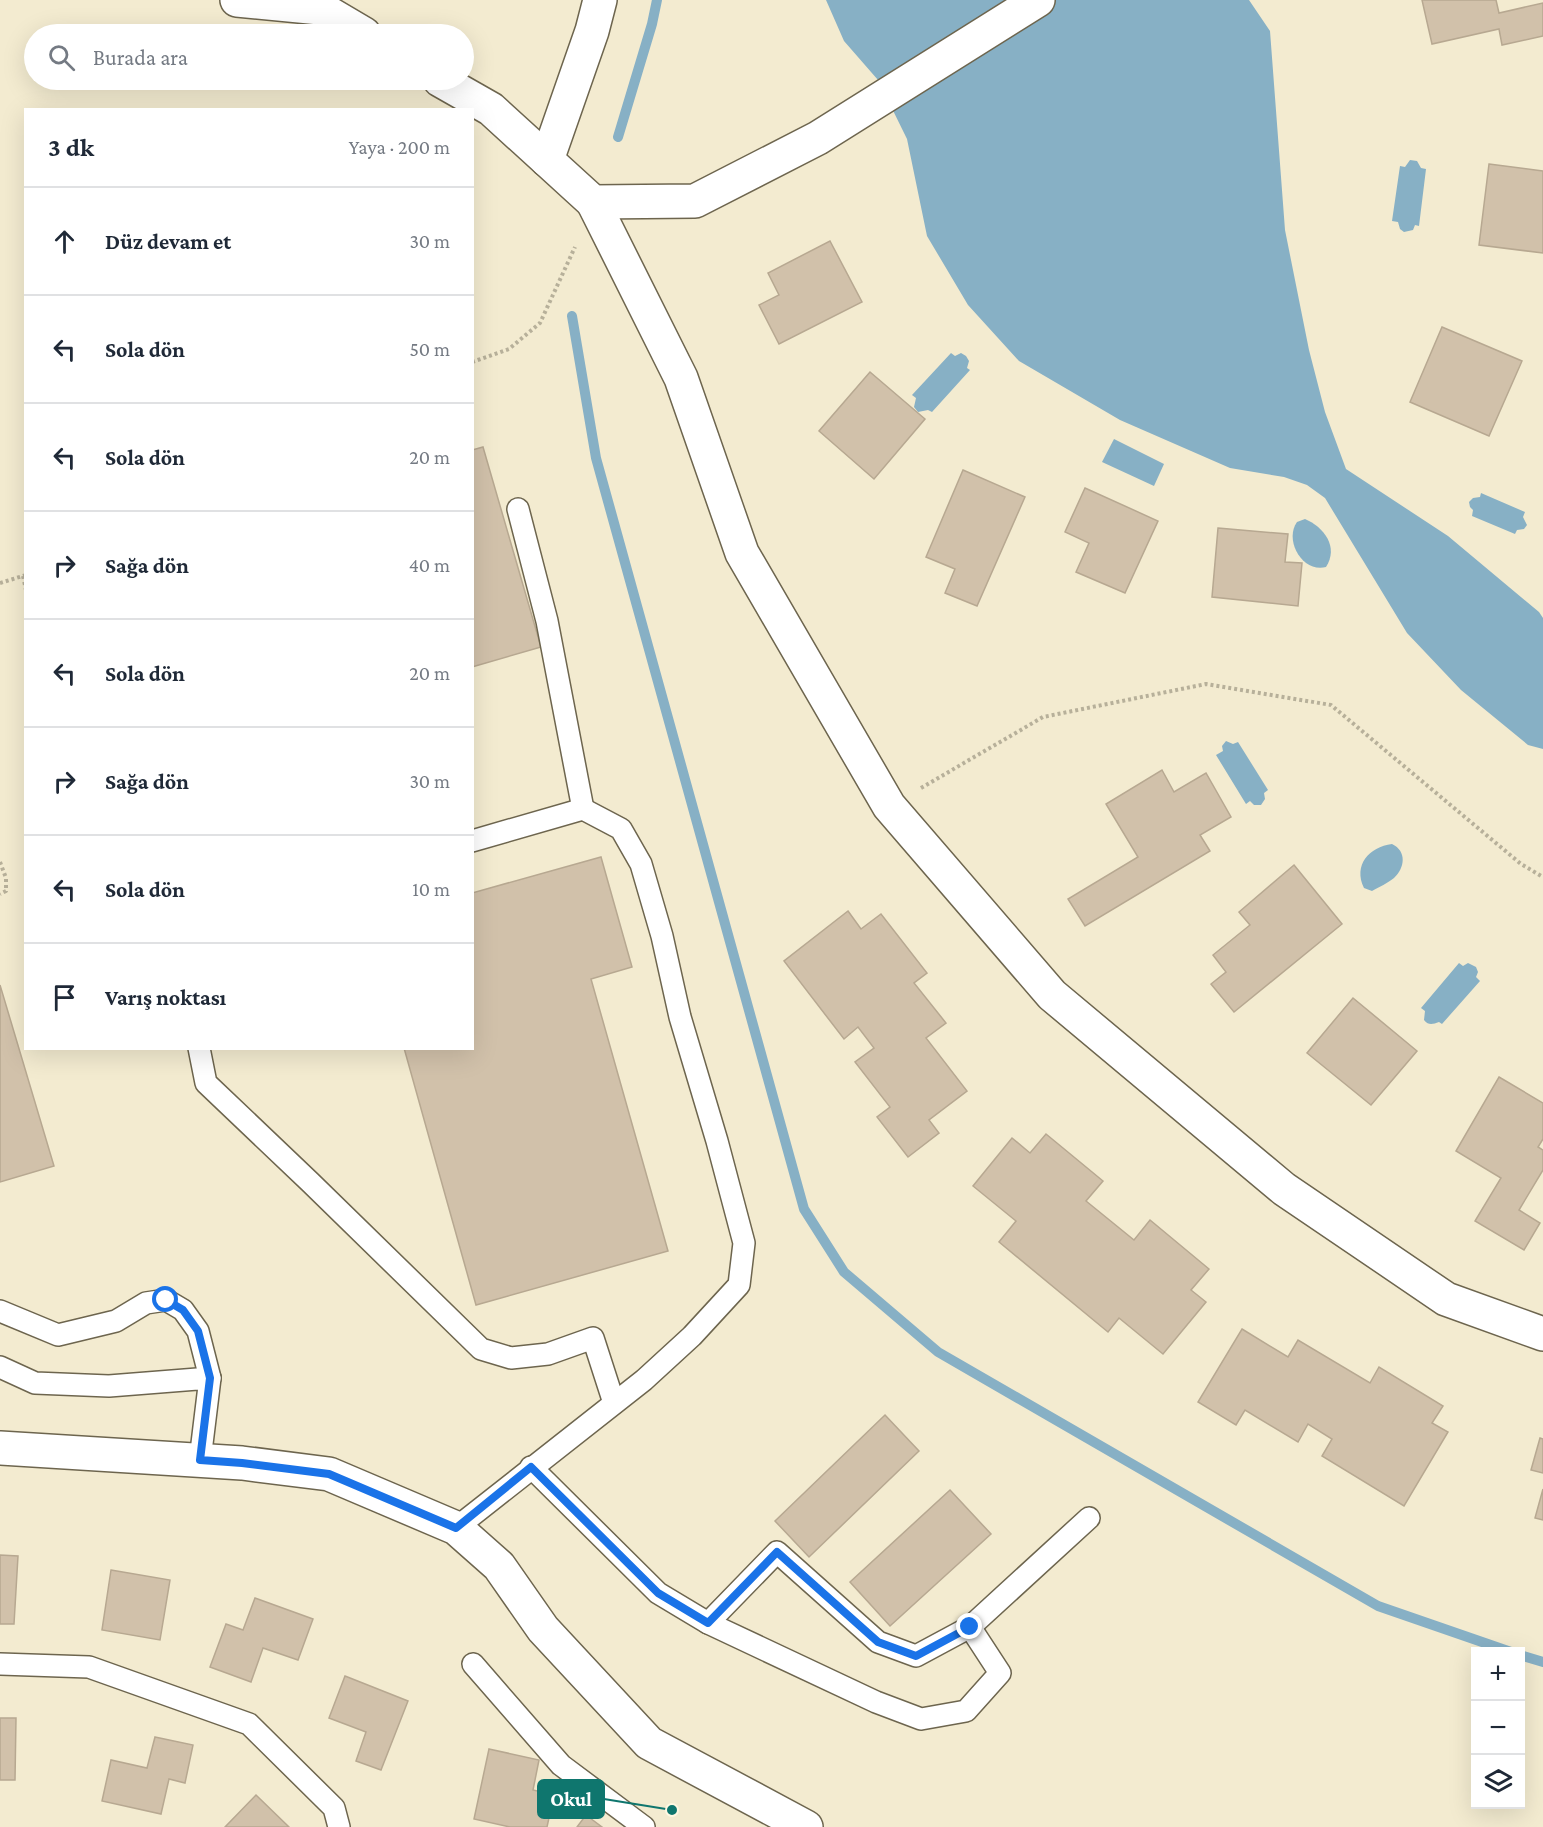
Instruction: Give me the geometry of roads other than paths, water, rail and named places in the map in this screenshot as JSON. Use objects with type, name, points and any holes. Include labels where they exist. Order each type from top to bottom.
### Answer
[{"type":"street","points":[[237,0],[320,8],[347,24]]},
{"type":"street","points":[[547,160],[592,31],[600,0]]},
{"type":"street","points":[[593,202],[695,201],[818,138],[1038,0]]},
{"type":"street","points":[[458,90],[491,109],[593,202],[681,378],[742,553],[889,806],[1052,995],[1284,1189],[1446,1299],[1543,1334]]},
{"type":"street","points":[[0,1448],[242,1463],[329,1474],[456,1528],[499,1566],[543,1629],[649,1743],[805,1827]]},
{"type":"lane","points":[[518,509],[547,621],[583,809]]},
{"type":"lane","points":[[456,1528],[644,1380],[692,1336],[739,1285],[744,1243],[717,1141],[680,1017],[662,936],[641,864],[621,829],[583,809],[474,840]]},
{"type":"lane","points":[[199,1050],[206,1083],[481,1349],[511,1358],[548,1354],[593,1338],[614,1403]]},
{"type":"lane","points":[[0,1311],[58,1335],[116,1322],[146,1303],[166,1300],[183,1310],[198,1331],[210,1378],[200,1460]]},
{"type":"lane","points":[[0,1367],[35,1383],[109,1386],[210,1378]]},
{"type":"lane","points":[[531,1467],[658,1593],[708,1623],[876,1702],[921,1719],[966,1711],[1000,1673],[970,1627]]},
{"type":"lane","points":[[708,1623],[777,1552],[878,1642],[916,1656],[970,1627],[1089,1518]]},
{"type":"lane","points":[[0,1664],[89,1668],[249,1724],[334,1808],[339,1827]]},
{"type":"lane","points":[[473,1664],[561,1765],[644,1827]]},
{"type":"water","points":[[826,0],[1249,0],[1270,31],[1285,230],[1309,350],[1325,412],[1346,469],[1448,536],[1539,612],[1543,618],[1543,749],[1528,745],[1461,690],[1407,633],[1325,498],[1307,485],[1284,477],[1230,468],[1120,420],[1019,361],[968,305],[927,236],[907,139],[878,80],[844,41]]},
{"type":"water","points":[[1410,160],[1417,161],[1421,168],[1426,169],[1419,226],[1415,225],[1413,230],[1404,232],[1400,229],[1398,222],[1392,221],[1400,166],[1405,167]]},
{"type":"water","points":[[951,353],[955,356],[961,353],[966,356],[969,361],[967,368],[970,370],[932,412],[928,410],[918,412],[914,407],[916,398],[912,395]]},
{"type":"water","points":[[1114,439],[1164,464],[1154,486],[1102,462]]},
{"type":"water","points":[[1481,493],[1525,512],[1523,517],[1527,525],[1524,529],[1517,530],[1515,534],[1472,516],[1473,510],[1469,502],[1473,498],[1480,497]]},
{"type":"water","points":[[1305,519],[1318,527],[1328,538],[1331,552],[1326,567],[1317,568],[1310,565],[1303,560],[1294,546],[1294,529],[1297,522]]},
{"type":"water","points":[[1226,741],[1233,744],[1238,742],[1268,790],[1264,793],[1265,799],[1261,805],[1254,805],[1250,801],[1246,804],[1216,755],[1223,751],[1222,746]]},
{"type":"water","points":[[1392,844],[1400,851],[1403,860],[1398,874],[1372,891],[1364,888],[1360,872],[1365,858],[1376,849]]},
{"type":"water","points":[[1459,963],[1463,966],[1468,963],[1476,967],[1478,972],[1476,977],[1480,981],[1442,1024],[1428,1023],[1424,1020],[1425,1011],[1421,1008]]},
{"type":"waterway","points":[[618,137],[657,0]]},
{"type":"waterway","points":[[572,316],[596,458],[804,1209],[844,1272],[938,1352],[1378,1606],[1497,1647]]},
{"type":"waterway","points":[[1525,1657],[1543,1662]]},
{"type":"place","name":"Okul","points":[[672,1810]]}]
